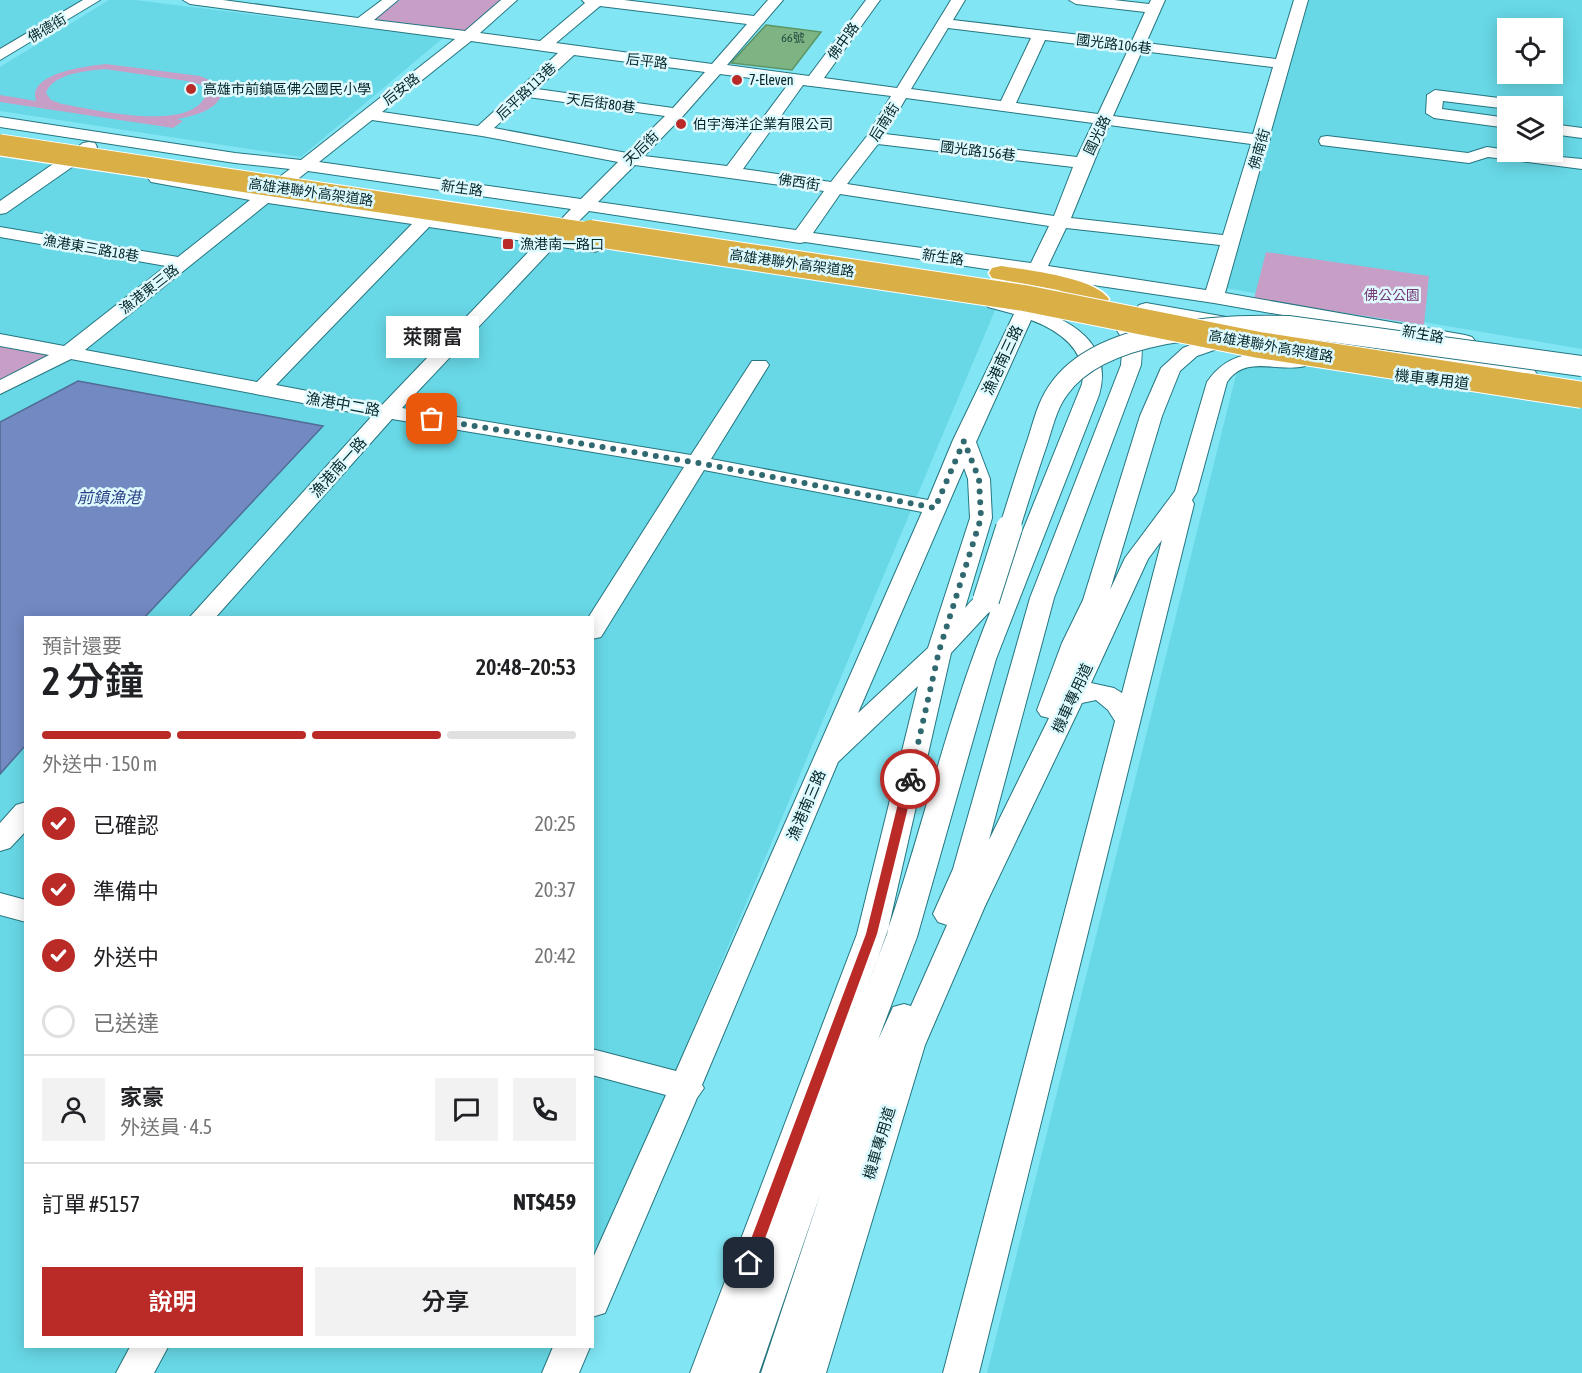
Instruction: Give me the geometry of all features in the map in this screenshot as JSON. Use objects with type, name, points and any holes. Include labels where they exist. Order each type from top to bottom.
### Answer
[{"type":"highway","name":"高雄港聯外高架道路","points":[[1,133],[117,160],[1024,298],[1259,345],[1582,396]]},
{"type":"highway","name":"高雄港聯外高架道路","points":[[117,160],[1027,292],[1262,338],[1582,388]]},
{"type":"highway","points":[[117,160],[452,194],[1001,273],[1064,284],[1097,299]]},
{"type":"highway","points":[[117,160],[268,192],[990,297],[1033,296]]},
{"type":"street","name":"佛德街","points":[[0,55],[93,0]]},
{"type":"street","name":"后平路","points":[[190,0],[1262,140]]},
{"type":"street","points":[[266,10],[280,0]]},
{"type":"street","points":[[360,23],[391,0]]},
{"type":"street","name":"后安路","points":[[296,171],[467,37],[510,0]]},
{"type":"street","name":"天后街","points":[[567,223],[677,113],[776,0]]},
{"type":"street","name":"佛中路","points":[[732,172],[873,0]]},
{"type":"street","name":"后南街","points":[[800,238],[874,138],[958,0]]},
{"type":"street","points":[[1076,0],[1156,5]]},
{"type":"street","name":"佛南街","points":[[1214,297],[1262,140],[1301,0]]},
{"type":"street","points":[[542,47],[593,1],[758,21]]},
{"type":"street","name":"國光路","points":[[1033,296],[1083,163],[1156,5]]},
{"type":"street","name":"國光路106巷","points":[[944,24],[1283,64]]},
{"type":"street","points":[[1006,107],[1040,35]]},
{"type":"street","name":"后平路113巷","points":[[482,131],[569,51]]},
{"type":"street","name":"天后街80巷","points":[[525,92],[677,113]]},
{"type":"street","points":[[1497,103],[1435,95],[1434,113],[1497,122]]},
{"type":"street","name":"佛西街","points":[[368,115],[482,131],[630,159],[732,172],[1060,222],[1232,241]]},
{"type":"street","points":[[1563,130],[1582,133]]},
{"type":"street","name":"新生路","points":[[1,133],[235,158],[446,200],[539,214],[567,223],[594,246],[987,302],[1033,296],[1214,297],[1582,365]]},
{"type":"street","name":"新生路","points":[[1,133],[89,147],[296,171],[567,223],[1033,296]]},
{"type":"street","name":"國光路156巷","points":[[874,138],[1083,163]]},
{"type":"street","points":[[1327,141],[1469,158],[1487,152],[1582,164]]},
{"type":"street","points":[[0,209],[89,147]]},
{"type":"street","name":"新生路","points":[[0,152],[263,197],[424,221],[567,223],[800,238],[1033,296]]},
{"type":"street","name":"漁港東三路","points":[[0,388],[68,353],[296,171]]},
{"type":"street","points":[[261,389],[446,200]]},
{"type":"street","name":"漁港南一路","points":[[203,616],[387,412],[567,223]]},
{"type":"street","name":"漁港東三路18巷","points":[[0,232],[181,263]]},
{"type":"street","points":[[741,1373],[799,1204],[902,937],[983,659],[1089,395],[1094,374],[1089,353],[1079,340],[1033,296],[1060,278],[1097,299],[1122,322],[1132,340],[1131,365],[1042,598],[967,869],[866,1103],[779,1373]]},
{"type":"street","name":"漁港南三路","points":[[594,1297],[688,1088],[823,763],[964,441],[1033,296]]},
{"type":"street","name":"新生路","points":[[1146,309],[1582,382]]},
{"type":"street","points":[[983,659],[986,600],[1048,408],[1060,387],[1076,371],[1126,344],[1190,330],[1276,325],[1316,328],[1470,352],[1582,365]]},
{"type":"street","points":[[967,869],[1025,781],[1074,643],[1095,600],[1151,416],[1171,369],[1179,359],[1204,345],[1219,340],[1258,337],[1506,370]]},
{"type":"street","name":"漁港中二路","points":[[0,340],[387,412],[699,463],[935,508]]},
{"type":"street","name":"機車專用道","points":[[808,1373],[909,1046],[970,906],[1137,558],[1186,492],[1216,382],[1228,369],[1243,362],[1273,359],[1567,397],[1582,396]]},
{"type":"street","points":[[594,628],[759,365]]},
{"type":"street","points":[[708,1373],[872,934],[939,651],[981,518],[979,479],[964,441]]},
{"type":"street","points":[[961,1373],[1186,492]]},
{"type":"street","points":[[823,763],[939,651],[986,600]]},
{"type":"street","points":[[1072,697],[1085,691],[1099,692],[1119,704],[1128,720]]},
{"type":"street","points":[[0,841],[24,814]]},
{"type":"street","points":[[0,904],[24,910]]},
{"type":"street","points":[[594,1063],[688,1088]]},
{"type":"street","points":[[134,1373],[149,1348]]},
{"type":"street","points":[[560,1373],[572,1348]]},
{"type":"shaded area","points":[[0,0],[91,0],[0,47]]},
{"type":"shaded area","name":"高雄市前鎮區佛公國民小學","points":[[109,0],[135,0],[443,38],[301,157],[0,111],[0,67]]},
{"type":"shaded area","points":[[1305,0],[1582,0],[1582,349],[1219,287]]},
{"type":"shaded area","points":[[0,143],[1003,291],[594,1266],[594,616],[146,616],[322,426],[78,381],[0,422]]},
{"type":"shaded area","points":[[1242,351],[1582,402],[1582,1373],[987,1373]]},
{"type":"shaded area","points":[[24,747],[24,1348],[559,1348],[549,1373],[0,1373],[0,774]]},
{"type":"green space","points":[[400,0],[505,0],[466,32],[374,19]]},
{"type":"green space","points":[[106,64],[200,76],[218,84],[222,94],[215,105],[209,109],[177,119],[183,121],[173,128],[0,102],[0,95],[36,101],[36,91],[40,84],[49,78],[73,69]],"holes":[[[105,69],[202,85],[206,94],[197,106],[182,113],[163,116],[117,114],[62,104],[51,100],[46,93],[50,86],[63,77]]]},
{"type":"green space","name":"佛公公園","points":[[1266,252],[1429,276],[1424,325],[1254,299]]},
{"type":"green space","points":[[0,340],[68,353],[0,388]]},
{"type":"water","name":"前鎮漁港","points":[[78,381],[323,426],[146,616],[24,616],[24,747],[0,774],[0,422]]},
{"type":"building","points":[[766,25],[821,32],[792,70],[731,63]]},
{"type":"way so far","points":[[432,419],[699,463],[935,508],[964,441],[979,479],[981,518],[939,651],[910,779]]},
{"type":"place","name":"7-Eleven","points":[[737,80]]},
{"type":"place","name":"高雄市前鎮區佛公國民小學","points":[[191,89]]},
{"type":"place","name":"伯宇海洋企業有限公司","points":[[681,124]]},
{"type":"place","name":"漁港南一路口","points":[[508,244]]},
{"type":"place","name":"萊爾富","points":[[432,419]]},
{"type":"route","points":[[749,1263],[872,934],[910,779]]}]
